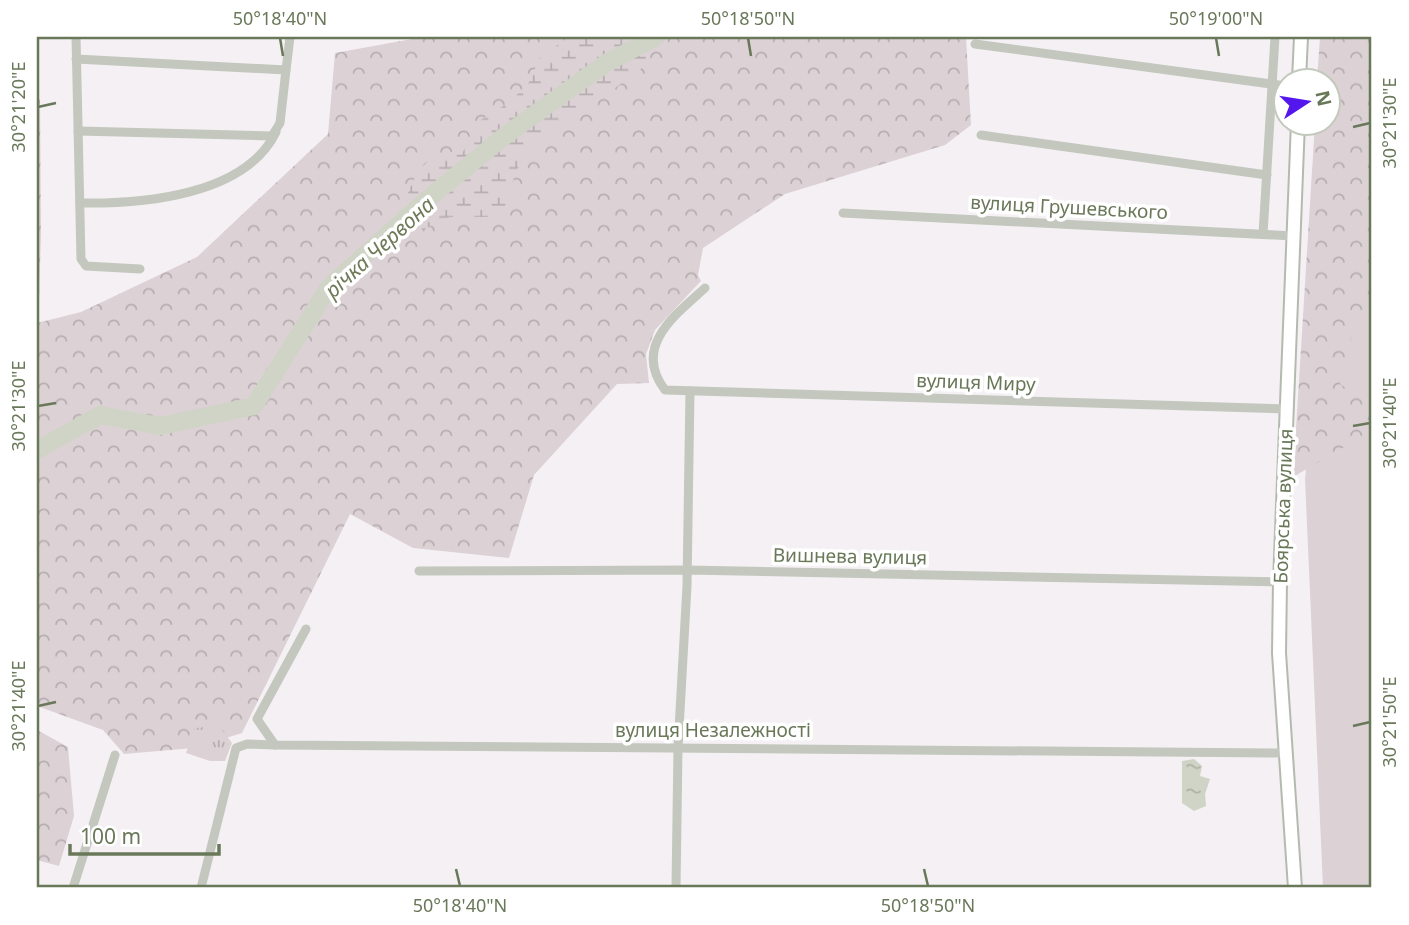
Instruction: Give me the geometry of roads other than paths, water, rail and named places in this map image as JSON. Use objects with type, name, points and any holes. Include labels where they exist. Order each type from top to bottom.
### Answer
[{"type":"street","points":[[76,37],[82,263],[86,266],[139,269]]},
{"type":"street","points":[[79,203],[130,201],[188,192],[235,174],[252,164],[277,131],[290,37]]},
{"type":"street","points":[[1273,66],[1275,37]]},
{"type":"street","points":[[1300,66],[1301,37]]},
{"type":"street","points":[[975,44],[1272,85],[1263,234]]},
{"type":"street","points":[[76,59],[286,70]]},
{"type":"street","points":[[78,131],[265,137],[272,136],[277,131]]},
{"type":"street","points":[[981,135],[1267,175]]},
{"type":"street","name":"Боярська вулиця","points":[[1295,888],[1279,653],[1298,136]]},
{"type":"street","name":"вулиця Грушевського","points":[[843,214],[1294,236]]},
{"type":"street","name":"вулиця Миру","points":[[705,288],[664,325],[653,354],[656,379],[665,390],[1286,409]]},
{"type":"street","points":[[676,888],[690,391]]},
{"type":"street","name":"Вишнева вулиця","points":[[419,571],[687,570],[1280,582]]},
{"type":"street","points":[[275,745],[257,719],[306,629]]},
{"type":"street","name":"вулиця Незалежності","points":[[201,888],[236,748],[247,744],[1285,753]]},
{"type":"street","points":[[73,888],[115,755]]},
{"type":"water","points":[[1194,759],[1202,766],[1200,776],[1210,779],[1205,794],[1206,806],[1194,811],[1182,803],[1182,761]]},
{"type":"waterway","name":"річка Червона","points":[[37,450],[100,415],[160,426],[254,406],[329,287],[424,202],[502,138],[606,63],[656,37]]}]
